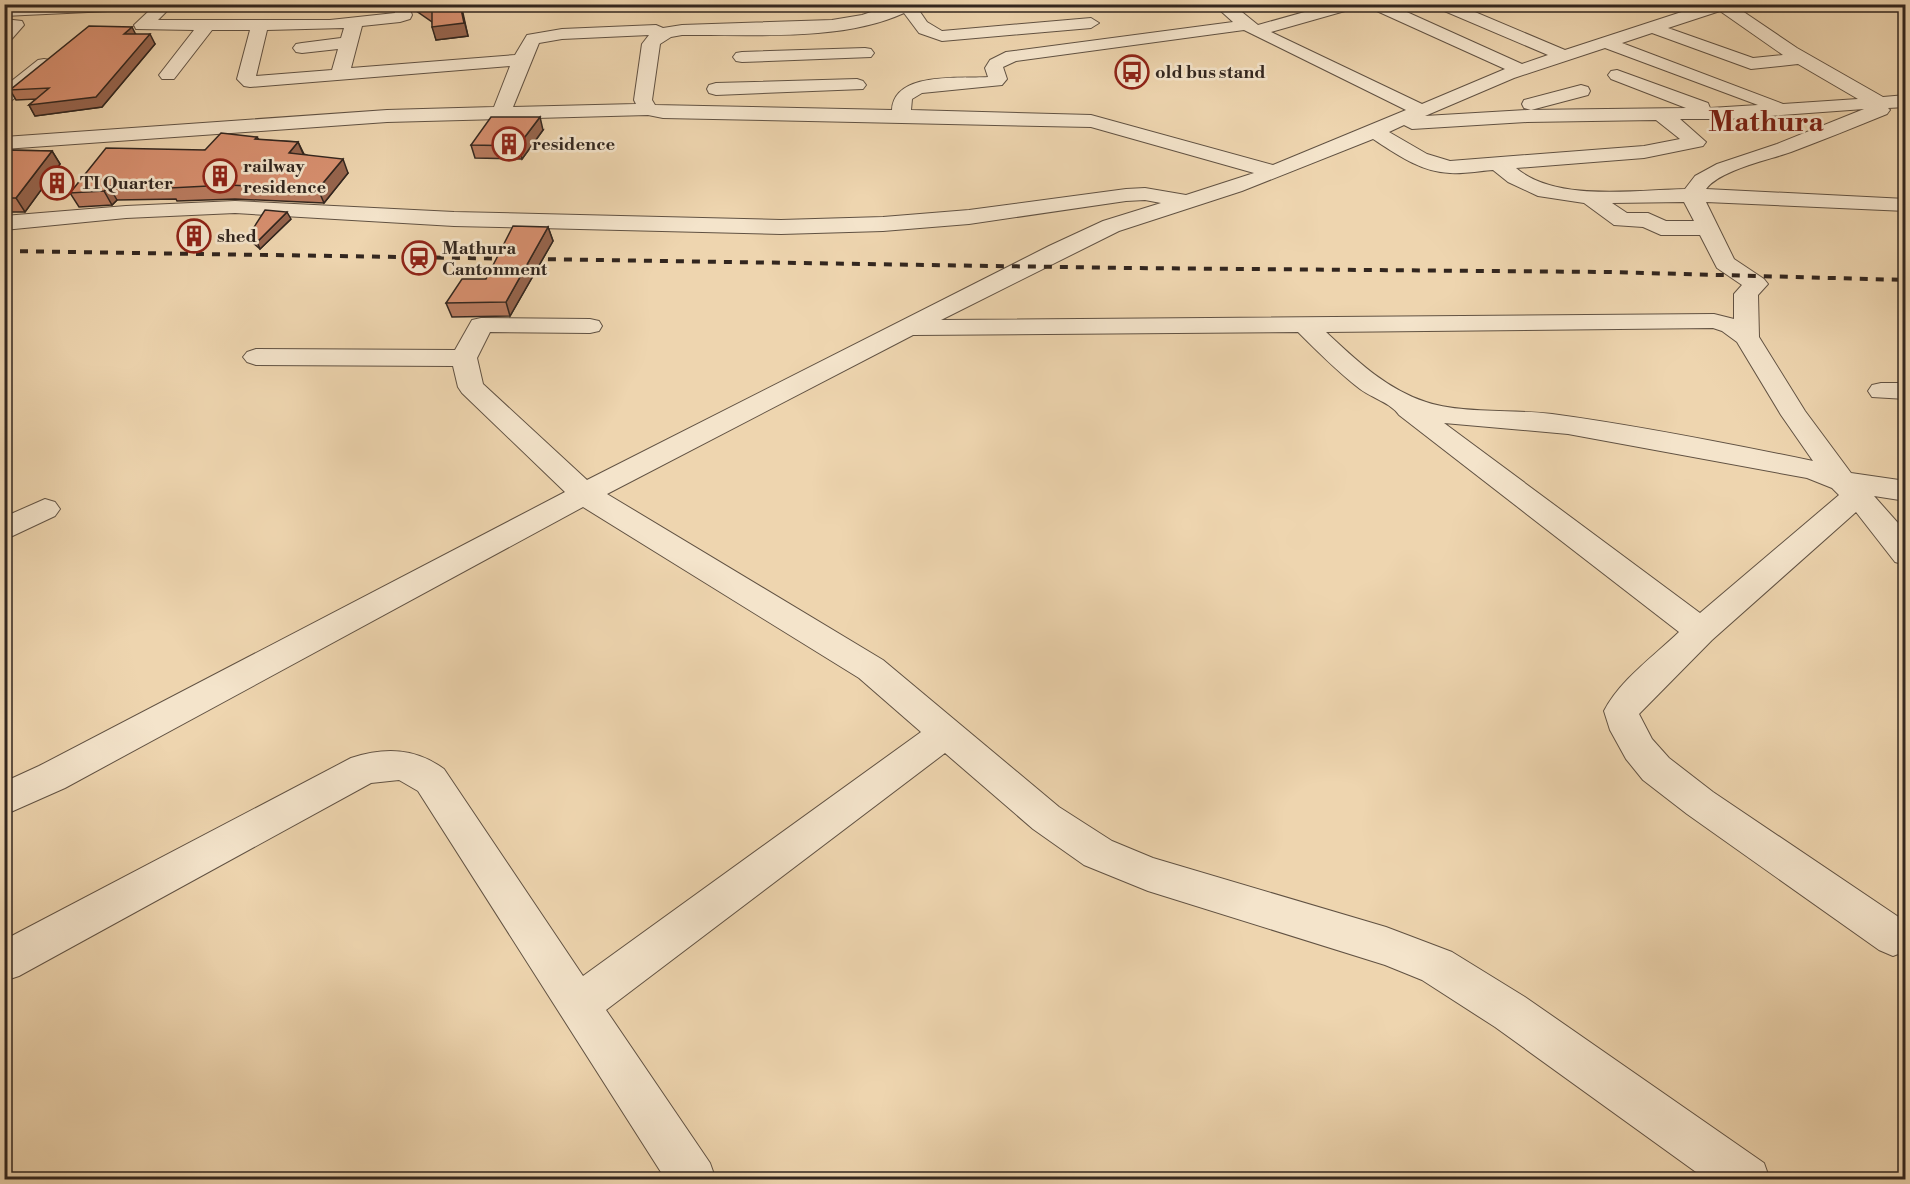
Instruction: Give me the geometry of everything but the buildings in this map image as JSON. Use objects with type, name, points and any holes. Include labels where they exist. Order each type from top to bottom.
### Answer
[{"type":"street","points":[[4,10],[150,4]]},
{"type":"street","points":[[166,4],[136,25],[348,23],[403,16],[404,12],[400,4]]},
{"type":"street","points":[[297,4],[305,25]]},
{"type":"street","points":[[337,4],[348,23],[349,42],[342,68]]},
{"type":"street","points":[[1074,4],[1108,43]]},
{"type":"street","points":[[1221,4],[1250,28],[1423,111]]},
{"type":"street","points":[[901,116],[904,96],[908,91],[934,86],[992,82],[998,79],[994,68],[996,64],[1002,59],[1026,53],[1250,28],[1353,4]]},
{"type":"street","points":[[1374,4],[1521,70]]},
{"type":"street","points":[[1441,4],[1564,56]]},
{"type":"street","points":[[502,112],[527,46],[533,39],[541,37],[802,26],[869,20],[909,5],[923,30],[932,35],[942,36],[1090,23]]},
{"type":"street","points":[[4,799],[52,777],[584,494],[1057,251],[1111,226],[1274,172],[1521,70],[1723,5],[1801,58],[1878,102]]},
{"type":"street","points":[[95,25],[115,7]]},
{"type":"street","points":[[648,109],[643,100],[650,47],[657,33],[650,13]]},
{"type":"street","points":[[4,24],[16,25],[4,37]]},
{"type":"street","points":[[168,75],[207,25]]},
{"type":"street","points":[[260,25],[246,79],[256,83],[281,81],[342,68],[456,65],[522,60]]},
{"type":"street","points":[[802,26],[809,86]]},
{"type":"street","points":[[1651,27],[1751,63],[1801,58]]},
{"type":"street","points":[[302,48],[349,42]]},
{"type":"street","points":[[1607,43],[1785,109]]},
{"type":"street","points":[[742,57],[865,53]]},
{"type":"street","points":[[4,97],[57,54]]},
{"type":"street","points":[[1617,75],[1713,112]]},
{"type":"street","points":[[269,111],[281,81]]},
{"type":"street","points":[[716,89],[857,85]]},
{"type":"street","points":[[1469,91],[1503,104],[1516,105],[1537,103],[1581,91]]},
{"type":"street","points":[[1383,128],[1527,116],[1727,113],[1904,101]]},
{"type":"street","points":[[1747,337],[1746,294],[1756,284],[1725,263],[1695,202],[1695,190],[1702,180],[1724,168],[1784,148],[1904,101]]},
{"type":"street","points":[[4,143],[269,111],[502,112],[648,109],[663,112],[1090,121],[1122,128],[1274,172]]},
{"type":"street","points":[[1383,128],[1421,160],[1433,165],[1450,167],[1644,152],[1696,142],[1661,114]]},
{"type":"street","points":[[1496,162],[1515,178],[1545,192],[1590,197],[1695,195],[1905,205]]},
{"type":"street","points":[[4,224],[126,212],[235,207],[454,219],[781,227],[883,224],[969,217],[1126,195],[1168,196],[1186,202]]},
{"type":"street","points":[[1590,197],[1622,220],[1648,220],[1661,228],[1707,228]]},
{"type":"street","points":[[908,328],[1306,326],[1698,319],[1731,326],[1747,337],[1794,415],[1848,489],[1875,514],[1905,554]]},
{"type":"street","points":[[590,326],[482,325],[464,358],[471,387],[584,494],[871,669],[1046,818],[1098,854],[1148,874],[1386,946],[1437,966],[1510,1012],[1747,1179]]},
{"type":"street","points":[[1306,326],[1357,376],[1393,397],[1420,409],[1475,417],[1536,421],[1784,464],[1813,470],[1848,489],[1905,491]]},
{"type":"street","points":[[256,357],[464,358]]},
{"type":"street","points":[[1393,397],[1701,632]]},
{"type":"street","points":[[1848,489],[1621,711],[1628,730],[1639,749],[1656,770],[1893,937]]},
{"type":"street","points":[[4,530],[45,509]]},
{"type":"street","points":[[579,1004],[946,733]]},
{"type":"street","points":[[4,962],[364,769],[393,764],[416,768],[431,780],[693,1179]]},
{"type":"railway","points":[[4,251],[1127,268],[1608,272],[1906,280]]},
{"type":"place","name":"old bus stand","points":[[1132,72]]},
{"type":"place","name":"residence","points":[[509,144]]},
{"type":"place","name":"railway residence","points":[[220,176]]},
{"type":"place","name":"TI Quarter","points":[[57,183]]},
{"type":"place","name":"shed","points":[[194,236]]},
{"type":"place","name":"Mathura Cantonment","points":[[419,258]]},
{"type":"district","name":"Mathura","points":[[1766,121]]}]
